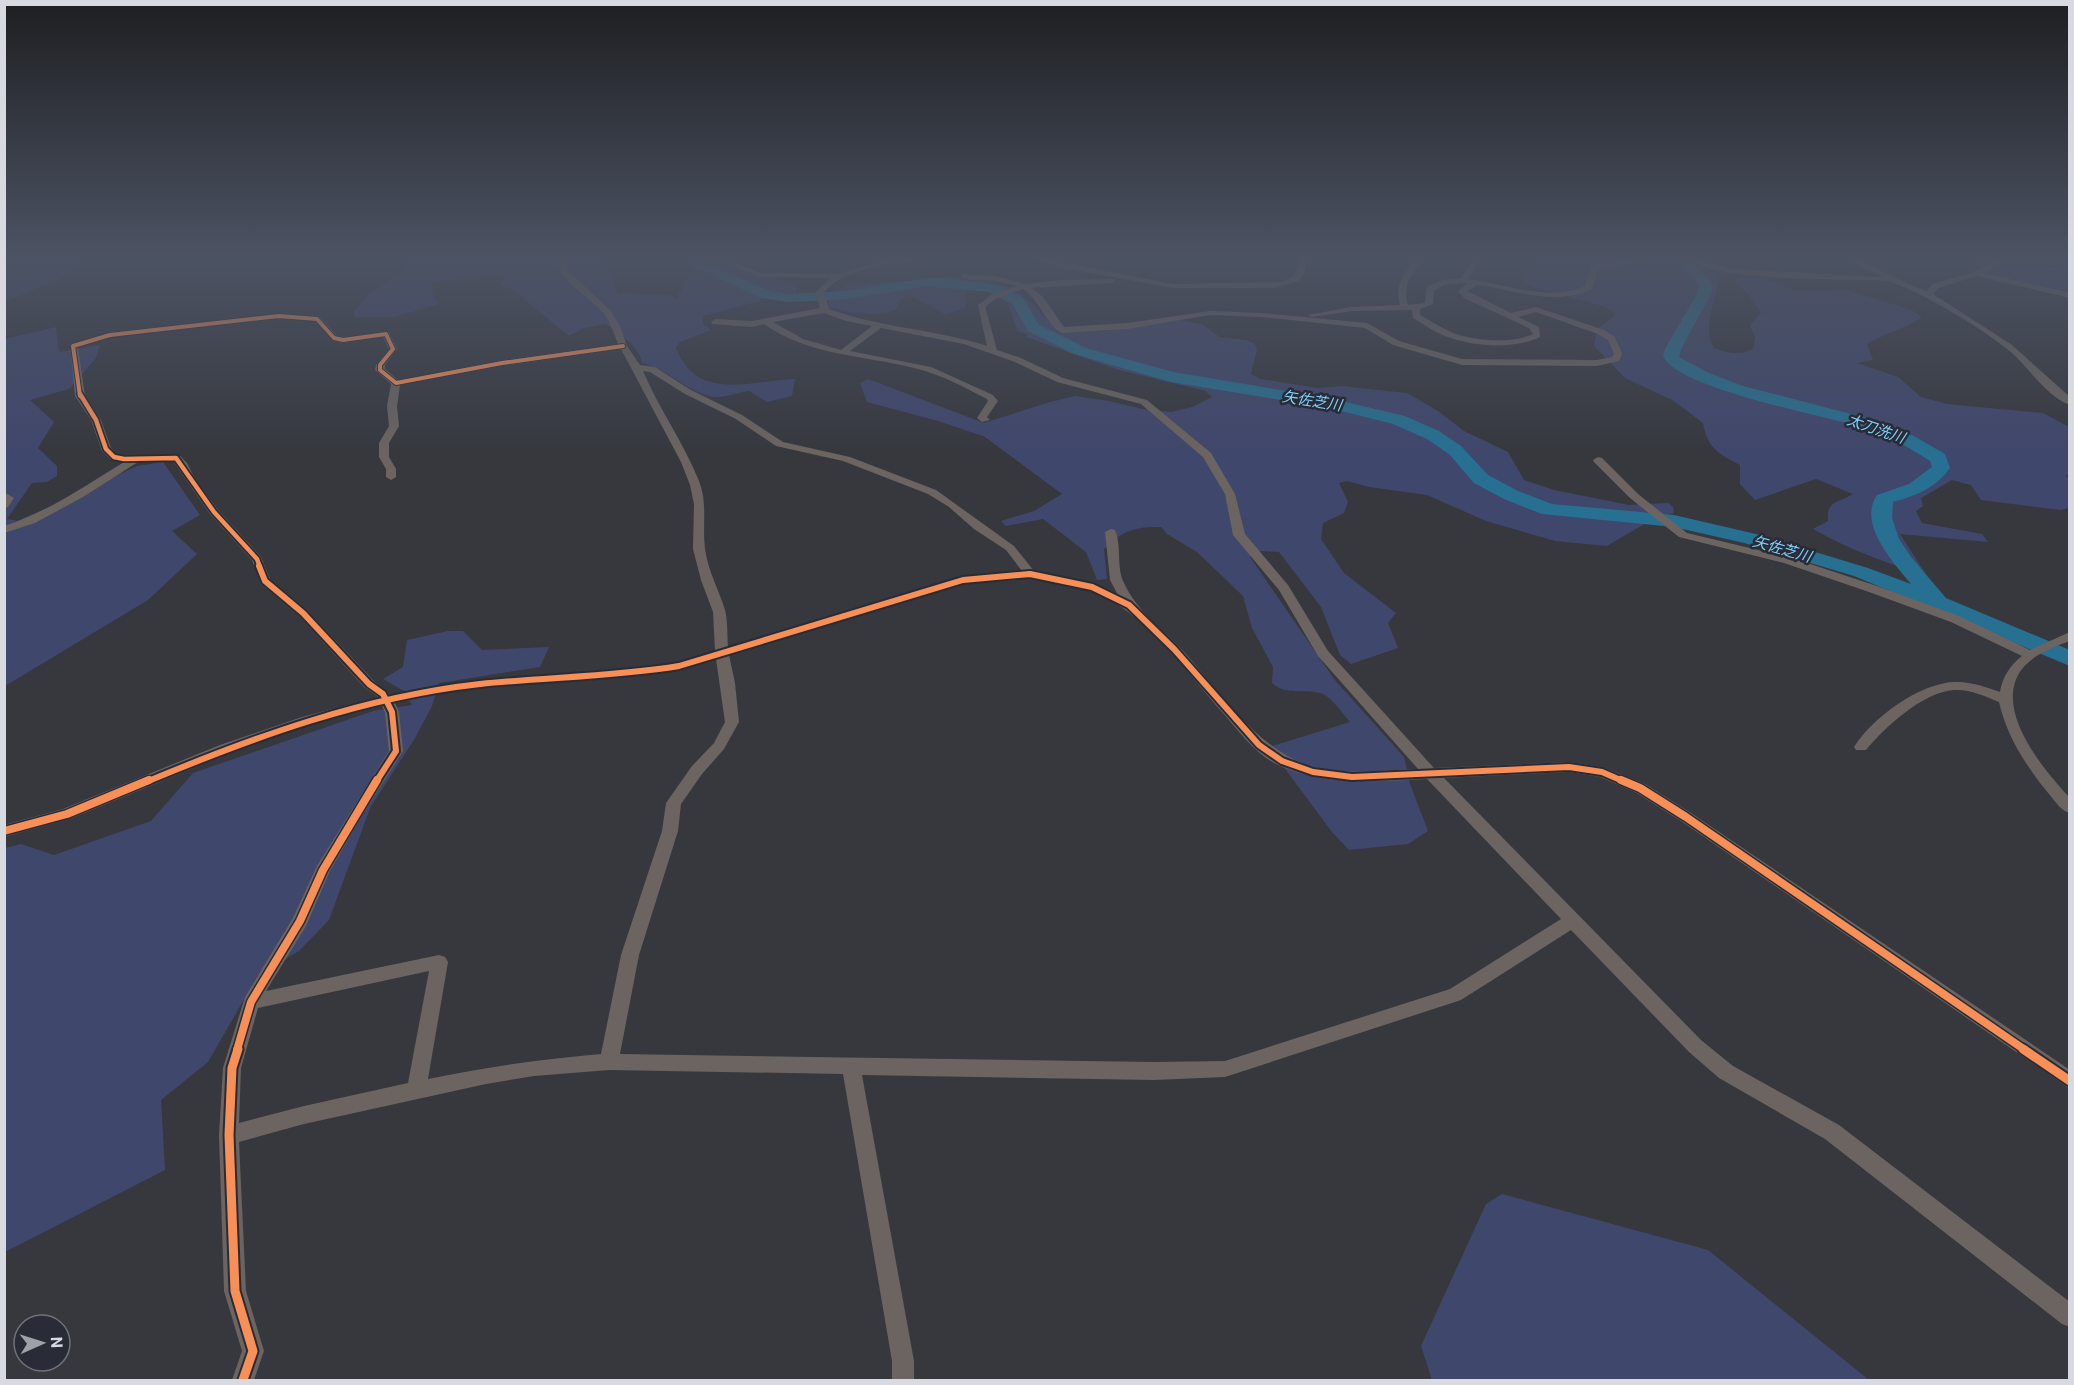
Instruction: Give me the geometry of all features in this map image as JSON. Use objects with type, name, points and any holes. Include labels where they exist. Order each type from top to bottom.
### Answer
[{"type":"street","points":[[207,323],[110,335],[73,346],[73,361],[80,396],[96,420],[106,449],[114,456],[134,459],[176,458],[207,503],[257,559],[265,581],[303,613],[386,700],[392,712],[396,751],[323,870],[300,921],[267,970],[251,1002],[232,1068],[229,1135],[235,1291],[253,1351],[243,1380]]},
{"type":"street","points":[[322,323],[334,338],[344,340],[386,334],[393,349],[380,365],[380,370],[396,383],[502,363],[623,346]]},
{"type":"street","points":[[609,1062],[630,955],[670,831],[674,803],[697,770],[719,746],[732,722],[728,683],[722,655],[719,612],[706,580],[699,549],[699,504],[695,485],[686,462],[649,396],[637,368],[623,346],[614,323]]},
{"type":"street","points":[[727,323],[762,323]]},
{"type":"street","points":[[768,323],[779,331],[801,341],[921,367],[961,382],[990,397],[993,401],[982,418],[985,420]]},
{"type":"street","points":[[867,323],[953,338],[993,351],[1082,387],[1144,402],[1207,454],[1230,494],[1239,535],[1284,588],[1323,653],[1430,773],[1695,1046],[1726,1072],[1832,1132],[2070,1316]]},
{"type":"street","points":[[986,323],[993,351]]},
{"type":"street","points":[[1054,323],[1062,330],[1148,323]]},
{"type":"street","points":[[1339,323],[1367,326],[1404,346],[1475,363],[1597,363],[1616,359],[1618,354],[1612,339],[1601,332],[1575,323]]},
{"type":"street","points":[[1430,323],[1443,332],[1470,340],[1533,338],[1537,335],[1536,329],[1525,323]]},
{"type":"street","points":[[1970,323],[2018,354],[2051,388],[2070,402]]},
{"type":"street","points":[[844,352],[879,325]]},
{"type":"street","points":[[637,368],[652,369],[688,392],[739,417],[780,444],[846,459],[932,492],[1010,548],[1030,574]]},
{"type":"street","points":[[391,477],[391,469],[384,457],[384,442],[394,426],[392,406],[396,383]]},
{"type":"street","points":[[4,530],[31,521],[79,495],[134,459]]},
{"type":"street","points":[[1598,460],[1612,476],[1683,535],[1788,560],[1955,619],[2033,653]]},
{"type":"street","points":[[4,495],[9,498],[4,505]]},
{"type":"street","points":[[1111,532],[1116,580],[1129,605],[1174,649],[1259,745],[1282,761],[1313,772],[1352,777],[1569,767],[1602,772],[1640,788],[1686,817],[2070,1081]]},
{"type":"street","points":[[4,831],[67,814],[225,749],[307,720],[386,700],[479,684],[635,673],[679,666],[722,655],[963,580],[1030,574],[1092,587],[1129,605]]},
{"type":"street","points":[[2070,636],[2033,653],[2016,668],[2008,684],[2005,699],[2016,736],[2034,766],[2070,808]]},
{"type":"street","points":[[1861,747],[1868,738],[1909,705],[1936,690],[1956,686],[2005,699]]},
{"type":"street","points":[[229,1135],[304,1115],[496,1073],[609,1062],[851,1068],[1154,1071],[1225,1069],[1455,995],[1573,920]]},
{"type":"street","points":[[251,1002],[439,962],[416,1091]]},
{"type":"street","points":[[851,1068],[903,1361],[903,1380]]},
{"type":"shaded area","points":[[553,323],[703,323],[711,330],[680,342],[676,348],[685,365],[697,376],[712,382],[727,384],[795,379],[792,396],[767,402],[749,391],[712,397],[642,363],[633,346],[606,324],[584,328],[569,336]]},
{"type":"shaded area","points":[[1014,323],[1050,323],[1059,332],[1104,331],[1163,323],[1203,325],[1220,337],[1246,340],[1255,344],[1257,349],[1251,374],[1260,379],[1318,388],[1341,386],[1407,393],[1438,411],[1464,431],[1508,452],[1524,480],[1554,490],[1629,505],[1668,503],[1673,507],[1674,513],[1651,520],[1607,546],[1555,541],[1486,521],[1427,495],[1369,487],[1347,481],[1339,483],[1348,502],[1344,513],[1323,523],[1321,539],[1344,573],[1396,613],[1388,623],[1398,648],[1351,664],[1340,655],[1321,607],[1279,552],[1261,551],[1250,557],[1334,679],[1404,757],[1410,784],[1428,831],[1408,844],[1349,850],[1332,832],[1269,747],[1350,722],[1323,694],[1284,690],[1272,683],[1273,667],[1252,628],[1243,596],[1197,552],[1167,534],[1161,527],[1136,529],[1123,534],[1104,549],[1107,579],[1097,580],[1086,552],[1043,519],[1006,526],[1001,521],[1034,511],[1062,494],[985,437],[938,421],[867,402],[860,383],[868,379],[984,423],[1075,396],[1171,412],[1192,407],[1212,397],[1206,391],[1119,370],[1026,337],[1028,334],[1017,331]]},
{"type":"shaded area","points":[[1606,323],[1709,323],[1710,340],[1714,348],[1738,353],[1753,349],[1755,337],[1750,325],[1752,323],[1913,323],[1867,344],[1873,360],[1857,363],[1898,377],[1921,397],[1947,404],[2043,413],[2069,427],[2069,475],[2066,475],[2069,480],[2069,508],[2060,510],[1981,500],[1971,485],[1952,480],[1921,498],[1923,506],[1916,511],[1922,523],[1982,534],[1988,542],[1900,534],[1927,576],[1883,561],[1813,529],[1828,521],[1829,509],[1834,503],[1853,494],[1816,479],[1755,500],[1740,484],[1740,465],[1715,449],[1708,439],[1703,423],[1674,401],[1625,378],[1594,346],[1597,328]]},
{"type":"shaded area","points":[[56,327],[59,352],[100,345],[96,358],[69,389],[30,400],[54,422],[38,448],[57,466],[57,476],[47,482],[32,483],[7,519],[17,521],[137,466],[163,462],[200,515],[172,531],[197,554],[148,600],[5,686],[5,339]]},
{"type":"shaded area","points":[[448,631],[463,631],[482,650],[549,647],[540,667],[439,683],[432,706],[415,738],[370,808],[329,920],[299,951],[258,975],[208,1062],[161,1100],[165,1170],[5,1252],[5,848],[21,844],[54,855],[151,821],[193,773],[373,711],[412,705],[404,691],[383,679],[403,667],[407,640]]},
{"type":"shaded area","points":[[1502,1194],[1708,1250],[1869,1380],[1432,1380],[1421,1346],[1486,1204]]},
{"type":"waterway","name":"矢佐芝川","points":[[1030,323],[1033,328],[1080,351],[1171,377],[1329,403],[1399,420],[1433,435],[1455,450],[1481,479],[1511,495],[1549,510],[1674,521],[1749,538],[1861,572],[1938,602],[2070,659]]},
{"type":"waterway","name":"太刀洗川","points":[[1688,323],[1674,347],[1672,359],[1703,377],[1771,400],[1875,426],[1908,439],[1939,458],[1941,468],[1929,480],[1916,488],[1884,499],[1882,513],[1884,528],[1889,539],[1913,573],[1937,600]]},
{"type":"cycle path","points":[[220,323],[110,335],[73,346],[80,396],[96,420],[106,449],[114,457],[124,459],[176,458],[183,465],[190,480],[214,512],[257,559],[265,581],[303,613],[369,684],[383,694],[392,712],[396,751],[323,870],[300,921],[251,1002],[232,1068],[229,1135],[235,1291],[253,1351],[243,1380]]},
{"type":"cycle path","points":[[320,323],[334,338],[343,340],[386,334],[393,349],[380,365],[380,370],[396,383],[502,363],[623,346]]},
{"type":"cycle path","points":[[4,831],[67,814],[225,749],[307,720],[371,703],[479,684],[635,673],[679,666],[963,580],[1030,574],[1092,587],[1129,605],[1174,649],[1259,745],[1282,761],[1313,772],[1352,777],[1569,767],[1602,772],[1640,788],[1686,817],[2070,1081]]}]
